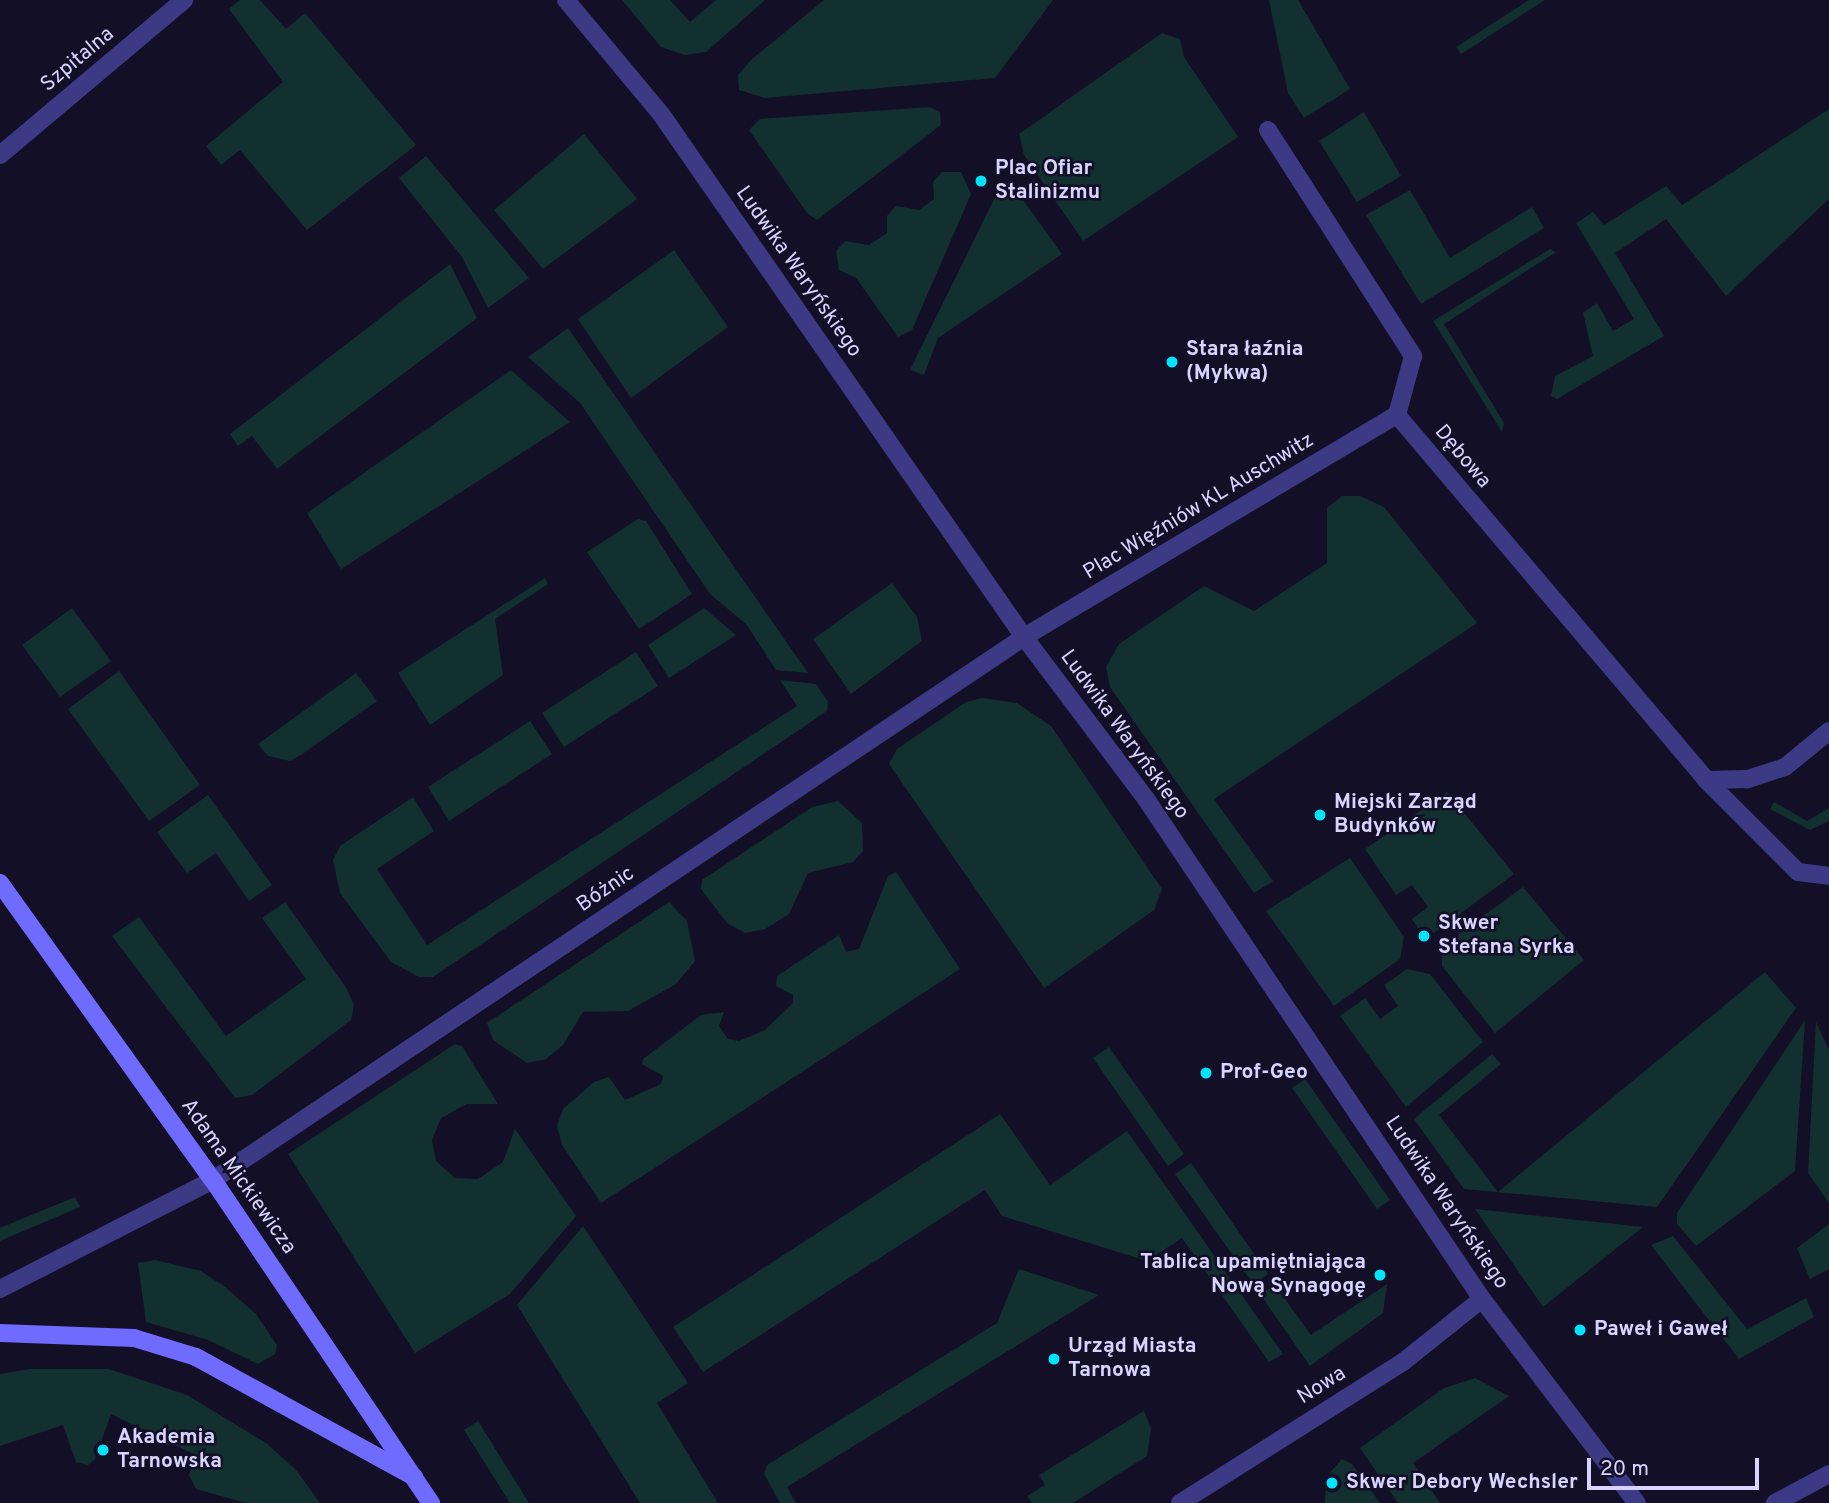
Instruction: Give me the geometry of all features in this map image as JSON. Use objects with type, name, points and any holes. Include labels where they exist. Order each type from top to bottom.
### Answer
[{"type":"street","name":"Szpitalna","points":[[0,155],[184,0]]},
{"type":"street","name":"Ludwika Waryńskiego","points":[[566,0],[661,114],[1024,637],[1146,799],[1482,1299],[1637,1503]]},
{"type":"street","points":[[1268,130],[1413,356],[1397,415]]},
{"type":"street","name":"Plac Więźniów KL Auschwitz","points":[[1024,637],[1397,415]]},
{"type":"street","name":"Dębowa","points":[[1397,415],[1706,780],[1798,872],[1829,876]]},
{"type":"street","name":"Bóżnic","points":[[0,1289],[213,1180],[1024,637]]},
{"type":"street","points":[[1706,780],[1747,779],[1785,767],[1829,732]]},
{"type":"street","name":"Adama Mickiewicza","points":[[0,883],[213,1180],[431,1503]]},
{"type":"street","name":"Nowa","points":[[1180,1503],[1403,1362],[1482,1299]]},
{"type":"street","points":[[0,1333],[134,1338],[196,1357],[416,1478]]},
{"type":"street","points":[[1775,1503],[1829,1474]]},
{"type":"green space","points":[[240,0],[260,0],[286,29],[305,13],[416,145],[307,230],[240,150],[221,165],[206,146],[283,82],[229,9]]},
{"type":"green space","points":[[622,0],[670,0],[690,22],[716,0],[765,0],[706,52],[685,55],[661,47]]},
{"type":"green space","points":[[824,0],[1053,0],[995,78],[765,98],[739,90],[738,75],[751,60]]},
{"type":"green space","points":[[1269,0],[1298,0],[1350,89],[1304,118],[1288,93]]},
{"type":"green space","points":[[1529,0],[1545,0],[1461,54],[1456,47]]},
{"type":"green space","points":[[1162,33],[1180,39],[1184,57],[1238,137],[1083,241],[1024,155],[1019,134]]},
{"type":"green space","points":[[930,107],[940,112],[941,125],[817,220],[807,213],[749,130],[760,119]]},
{"type":"green space","points":[[1829,109],[1829,199],[1726,296],[1666,219],[1615,253],[1664,336],[1557,399],[1551,396],[1555,376],[1593,356],[1583,313],[1597,303],[1613,331],[1634,319],[1576,223],[1593,212],[1604,225],[1666,186],[1682,205]]},
{"type":"green space","points":[[1364,112],[1401,176],[1357,202],[1319,141]]},
{"type":"green space","points":[[584,134],[637,199],[543,269],[494,210]]},
{"type":"green space","points":[[426,156],[529,278],[488,308],[462,257],[399,178]]},
{"type":"green space","points":[[942,172],[961,172],[971,194],[912,330],[898,337],[856,278],[839,270],[836,251],[845,241],[869,245],[887,233],[887,216],[896,206],[919,210],[934,199],[933,182]]},
{"type":"green space","points":[[1003,181],[1013,186],[1062,254],[938,338],[924,375],[910,370]]},
{"type":"green space","points":[[1410,190],[1450,258],[1532,207],[1544,228],[1421,304],[1366,215]]},
{"type":"green space","points":[[1550,249],[1556,252],[1444,324],[1504,423],[1502,432],[1433,321]]},
{"type":"green space","points":[[674,250],[728,327],[631,398],[578,319]]},
{"type":"green space","points":[[450,264],[477,318],[277,469],[252,436],[238,446],[230,434]]},
{"type":"green space","points":[[568,328],[808,673],[776,670],[746,624],[710,594],[580,403],[528,357]]},
{"type":"green space","points":[[511,370],[570,422],[341,569],[307,513]]},
{"type":"green space","points":[[1342,496],[1360,496],[1384,507],[1477,623],[1214,799],[1273,881],[1254,893],[1110,687],[1106,667],[1119,644],[1204,586],[1254,611],[1327,563],[1327,508]]},
{"type":"green space","points":[[638,519],[646,521],[692,594],[639,629],[587,552]]},
{"type":"green space","points":[[545,578],[548,584],[495,619],[503,675],[430,725],[398,673]]},
{"type":"green space","points":[[892,583],[917,617],[922,641],[851,694],[813,639]]},
{"type":"green space","points":[[72,608],[111,661],[60,697],[22,645]]},
{"type":"green space","points":[[704,608],[736,635],[669,678],[648,645]]},
{"type":"green space","points":[[636,652],[658,686],[564,747],[542,713]]},
{"type":"green space","points":[[119,671],[200,785],[149,821],[68,709]]},
{"type":"green space","points":[[356,673],[377,701],[290,761],[268,756],[258,744]]},
{"type":"green space","points":[[780,680],[816,684],[828,702],[827,711],[433,977],[419,977],[391,962],[340,893],[333,860],[340,846],[413,797],[434,831],[377,869],[427,945],[797,706]]},
{"type":"green space","points":[[982,698],[1017,703],[1051,726],[1162,889],[1154,910],[1044,988],[889,764],[897,749],[966,702]]},
{"type":"green space","points":[[530,721],[552,754],[449,821],[428,787]]},
{"type":"green space","points":[[1447,792],[1514,874],[1434,933],[1418,928],[1412,919],[1428,907],[1412,885],[1396,895],[1365,849]]},
{"type":"green space","points":[[208,795],[272,885],[249,901],[216,853],[187,873],[157,832]]},
{"type":"green space","points":[[838,801],[862,823],[863,851],[853,862],[808,873],[789,914],[765,929],[745,933],[727,923],[701,889],[702,880],[812,807]]},
{"type":"green space","points":[[1774,802],[1807,821],[1829,808],[1829,821],[1810,830],[1770,809]]},
{"type":"green space","points":[[1350,858],[1404,937],[1400,959],[1334,1006],[1266,911]]},
{"type":"green space","points":[[896,872],[960,969],[601,1203],[562,1145],[557,1126],[563,1109],[594,1082],[609,1077],[625,1100],[661,1084],[663,1076],[642,1064],[643,1059],[701,1015],[724,1012],[719,1026],[728,1039],[739,1041],[765,1030],[793,1003],[793,995],[776,986],[777,976],[839,935],[846,952],[859,949],[888,876]]},
{"type":"green space","points":[[1523,887],[1584,960],[1495,1033],[1442,966],[1442,946]]},
{"type":"green space","points":[[285,902],[347,989],[354,1005],[351,1020],[252,1095],[235,1098],[112,936],[139,917],[226,1036],[306,979],[262,918]]},
{"type":"green space","points":[[669,902],[687,921],[695,961],[676,984],[628,1011],[583,1012],[563,1045],[546,1059],[527,1063],[493,1040],[487,1023]]},
{"type":"green space","points":[[1407,969],[1430,974],[1483,1042],[1406,1107],[1340,1016],[1365,998],[1380,1019],[1398,1006],[1384,985]]},
{"type":"green space","points":[[1765,972],[1796,1008],[1657,1207],[1464,1189],[1414,1119],[1492,1054],[1501,1064],[1439,1115],[1498,1192]]},
{"type":"green space","points":[[1805,1020],[1795,1171],[1696,1246],[1677,1224],[1677,1213]]},
{"type":"green space","points":[[1816,1022],[1829,1050],[1829,1203],[1808,1173]]},
{"type":"green space","points":[[455,1044],[462,1046],[498,1104],[467,1104],[441,1118],[432,1140],[436,1161],[455,1178],[478,1179],[503,1162],[515,1129],[576,1216],[510,1294],[415,1353],[288,1154]]},
{"type":"green space","points":[[1109,1047],[1184,1154],[1168,1166],[1093,1058]]},
{"type":"green space","points":[[1305,1079],[1390,1200],[1377,1209],[1292,1088]]},
{"type":"green space","points":[[1000,1114],[1050,1185],[1127,1131],[1283,1354],[1269,1362],[1182,1238],[1147,1261],[1002,1216],[985,1190],[703,1372],[673,1327]]},
{"type":"green space","points":[[1191,1163],[1268,1274],[1254,1285],[1175,1174]]},
{"type":"green space","points":[[75,1197],[80,1207],[0,1241],[0,1228]]},
{"type":"green space","points":[[1475,1209],[1643,1227],[1543,1307]]},
{"type":"green space","points":[[1829,1224],[1829,1269],[1810,1279],[1797,1248]]},
{"type":"green space","points":[[583,1226],[688,1383],[657,1403],[718,1503],[640,1503],[517,1305]]},
{"type":"green space","points":[[1673,1236],[1747,1329],[1806,1298],[1814,1317],[1739,1359],[1651,1245]]},
{"type":"green space","points":[[155,1260],[201,1271],[225,1287],[256,1314],[277,1345],[275,1354],[258,1364],[208,1340],[146,1322],[138,1263]]},
{"type":"green space","points":[[1019,1269],[1099,1295],[787,1487],[796,1503],[780,1503],[764,1474],[767,1465],[997,1323]]},
{"type":"green space","points":[[1387,1284],[1383,1313],[1310,1366],[1260,1294],[1275,1285],[1311,1335]]},
{"type":"green space","points":[[29,1369],[109,1369],[187,1395],[266,1443],[296,1470],[320,1503],[246,1503],[196,1489],[189,1475],[196,1455],[111,1414],[95,1459],[88,1465],[76,1462],[63,1425],[0,1446],[0,1374]]},
{"type":"green space","points":[[1475,1378],[1509,1396],[1413,1463],[1440,1503],[1398,1503],[1360,1448],[1444,1388]]},
{"type":"green space","points":[[1144,1411],[1151,1428],[1147,1456],[1073,1503],[1032,1503],[1027,1496],[1045,1485],[1039,1475]]},
{"type":"green space","points":[[478,1421],[529,1503],[510,1503],[464,1430]]},
{"type":"green space","points":[[1342,1459],[1352,1464],[1380,1503],[1325,1503],[1326,1477]]},
{"type":"place","name":"Plac Ofiar Stalinizmu","points":[[981,181]]},
{"type":"place","name":"Stara łaźnia (Mykwa)","points":[[1172,362]]},
{"type":"place","name":"Miejski Zarząd Budynków","points":[[1320,815]]},
{"type":"place","name":"Skwer Stefana Syrka","points":[[1424,936]]},
{"type":"place","name":"Prof-Geo","points":[[1206,1073]]},
{"type":"place","name":"Tablica upamiętniająca Nową Synagogę","points":[[1380,1275]]},
{"type":"place","name":"Paweł i Gaweł","points":[[1580,1330]]},
{"type":"place","name":"Urząd Miasta Tarnowa","points":[[1054,1359]]},
{"type":"place","name":"Akademia Tarnowska","points":[[103,1450]]},
{"type":"place","name":"Skwer Debory Wechsler","points":[[1332,1483]]}]
